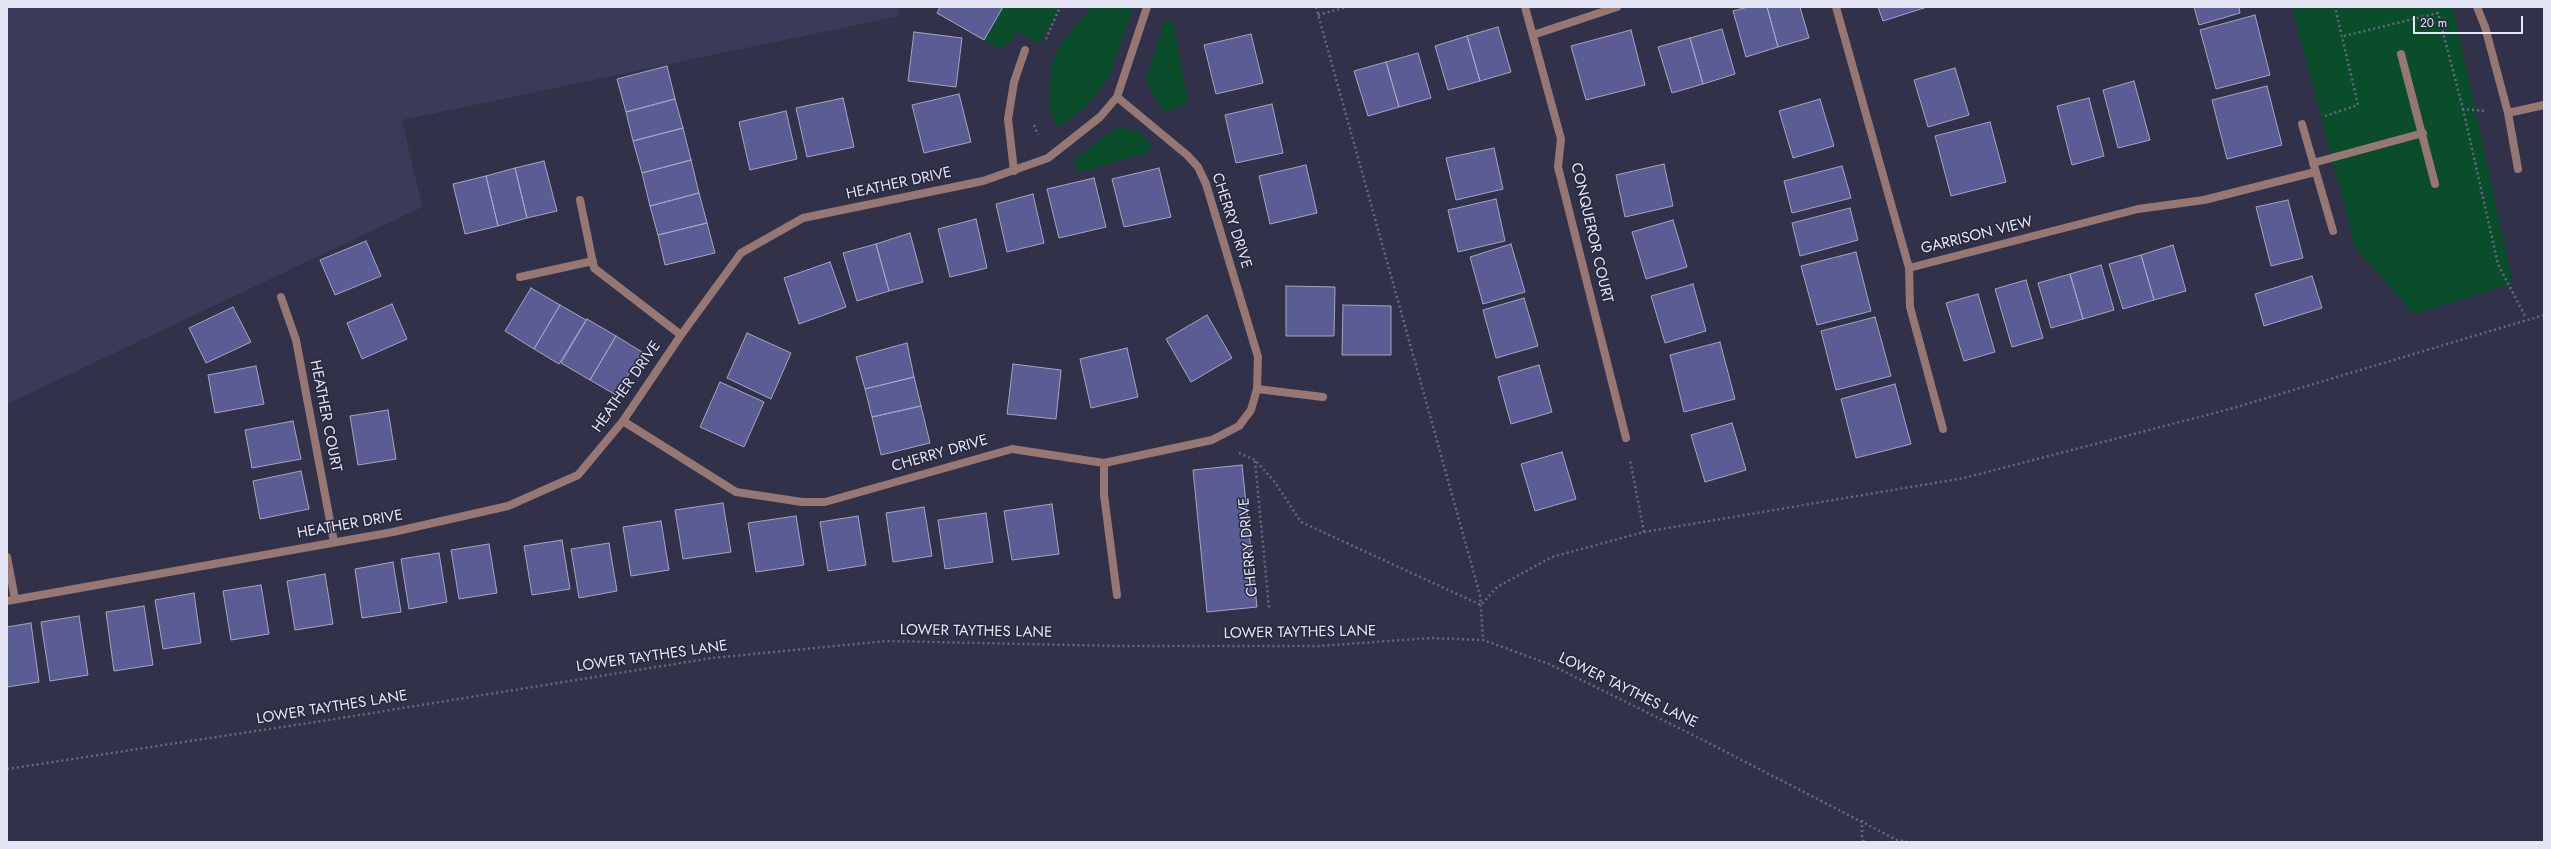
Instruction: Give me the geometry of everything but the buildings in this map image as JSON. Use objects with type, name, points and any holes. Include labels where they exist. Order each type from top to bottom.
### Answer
[{"type":"street","name":"HEATHER DRIVE","points":[[11,600],[393,532],[508,506],[578,475],[624,421],[680,335],[741,253],[803,218],[983,181],[1048,158],[1100,117],[1117,97],[1147,7]]},
{"type":"street","name":"CONQUEROR COURT","points":[[1525,7],[1561,139],[1558,167],[1626,438]]},
{"type":"street","points":[[1533,35],[1617,7]]},
{"type":"street","name":"GARRISON VIEW","points":[[1836,7],[1909,268],[2138,209],[2204,200],[2315,172]]},
{"type":"street","points":[[2477,7],[2485,27],[2508,113],[2518,169]]},
{"type":"street","points":[[1014,171],[1008,119],[1014,82],[1026,50]]},
{"type":"street","points":[[2401,54],[2436,184]]},
{"type":"street","name":"CHERRY DRIVE","points":[[624,421],[736,492],[802,502],[825,502],[1012,449],[1104,463],[1212,440],[1239,426],[1251,410],[1257,389],[1258,357],[1206,184],[1198,167],[1187,155],[1117,97]]},
{"type":"street","points":[[2508,113],[2544,105]]},
{"type":"street","points":[[2302,124],[2333,231]]},
{"type":"street","points":[[2313,163],[2423,133]]},
{"type":"street","points":[[580,200],[594,268],[680,335]]},
{"type":"street","points":[[520,277],[593,261]]},
{"type":"street","points":[[1909,268],[1910,307],[1943,429]]},
{"type":"street","name":"HEATHER COURT","points":[[281,297],[296,340],[334,542]]},
{"type":"street","points":[[1257,389],[1323,397]]},
{"type":"street","points":[[1104,463],[1104,495],[1117,595]]},
{"type":"street","points":[[7,557],[11,600]]},
{"type":"path","points":[[1316,7],[1480,595],[1483,640]]},
{"type":"path","points":[[1318,15],[1347,7]]},
{"type":"path","points":[[2302,124],[2358,105],[2344,36],[2335,7]]},
{"type":"path","points":[[2344,36],[2438,13],[2463,109],[2498,264],[2526,318]]},
{"type":"path","points":[[2463,109],[2508,113]]},
{"type":"path","points":[[1481,605],[1497,587],[1552,557],[1644,532],[1964,478],[2230,409],[2526,318],[2544,315]]},
{"type":"path","points":[[1224,434],[1234,448],[1243,456],[1255,460],[1274,481],[1302,522],[1481,605]]},
{"type":"path","points":[[1626,438],[1644,532]]},
{"type":"path","name":"CHERRY DRIVE","points":[[1255,460],[1269,608]]},
{"type":"path","name":"LOWER TAYTHES LANE","points":[[7,769],[333,720],[712,658],[879,642],[1117,646],[1319,646],[1431,638],[1483,640],[1549,664],[1862,820],[1897,840],[1908,842]]},
{"type":"path","points":[[1862,820],[1862,838],[1864,842]]},
{"type":"shaded area","points":[[7,7],[897,7],[899,16],[402,120],[422,207],[7,404]]},
{"type":"green space","points":[[1003,7],[1061,7],[1039,44],[1017,31],[1010,43],[998,49],[984,40]]},
{"type":"green space","points":[[1091,7],[1131,7],[1131,13],[1109,76],[1096,95],[1082,110],[1057,127],[1049,106],[1051,69],[1058,48]]},
{"type":"green space","points":[[2292,7],[2453,7],[2513,284],[2414,314],[2355,247]]},
{"type":"green space","points":[[1173,21],[1188,104],[1164,112],[1149,88],[1147,76],[1164,22]]},
{"type":"green space","points":[[1117,127],[1138,131],[1152,145],[1147,153],[1079,172],[1073,160]]}]
